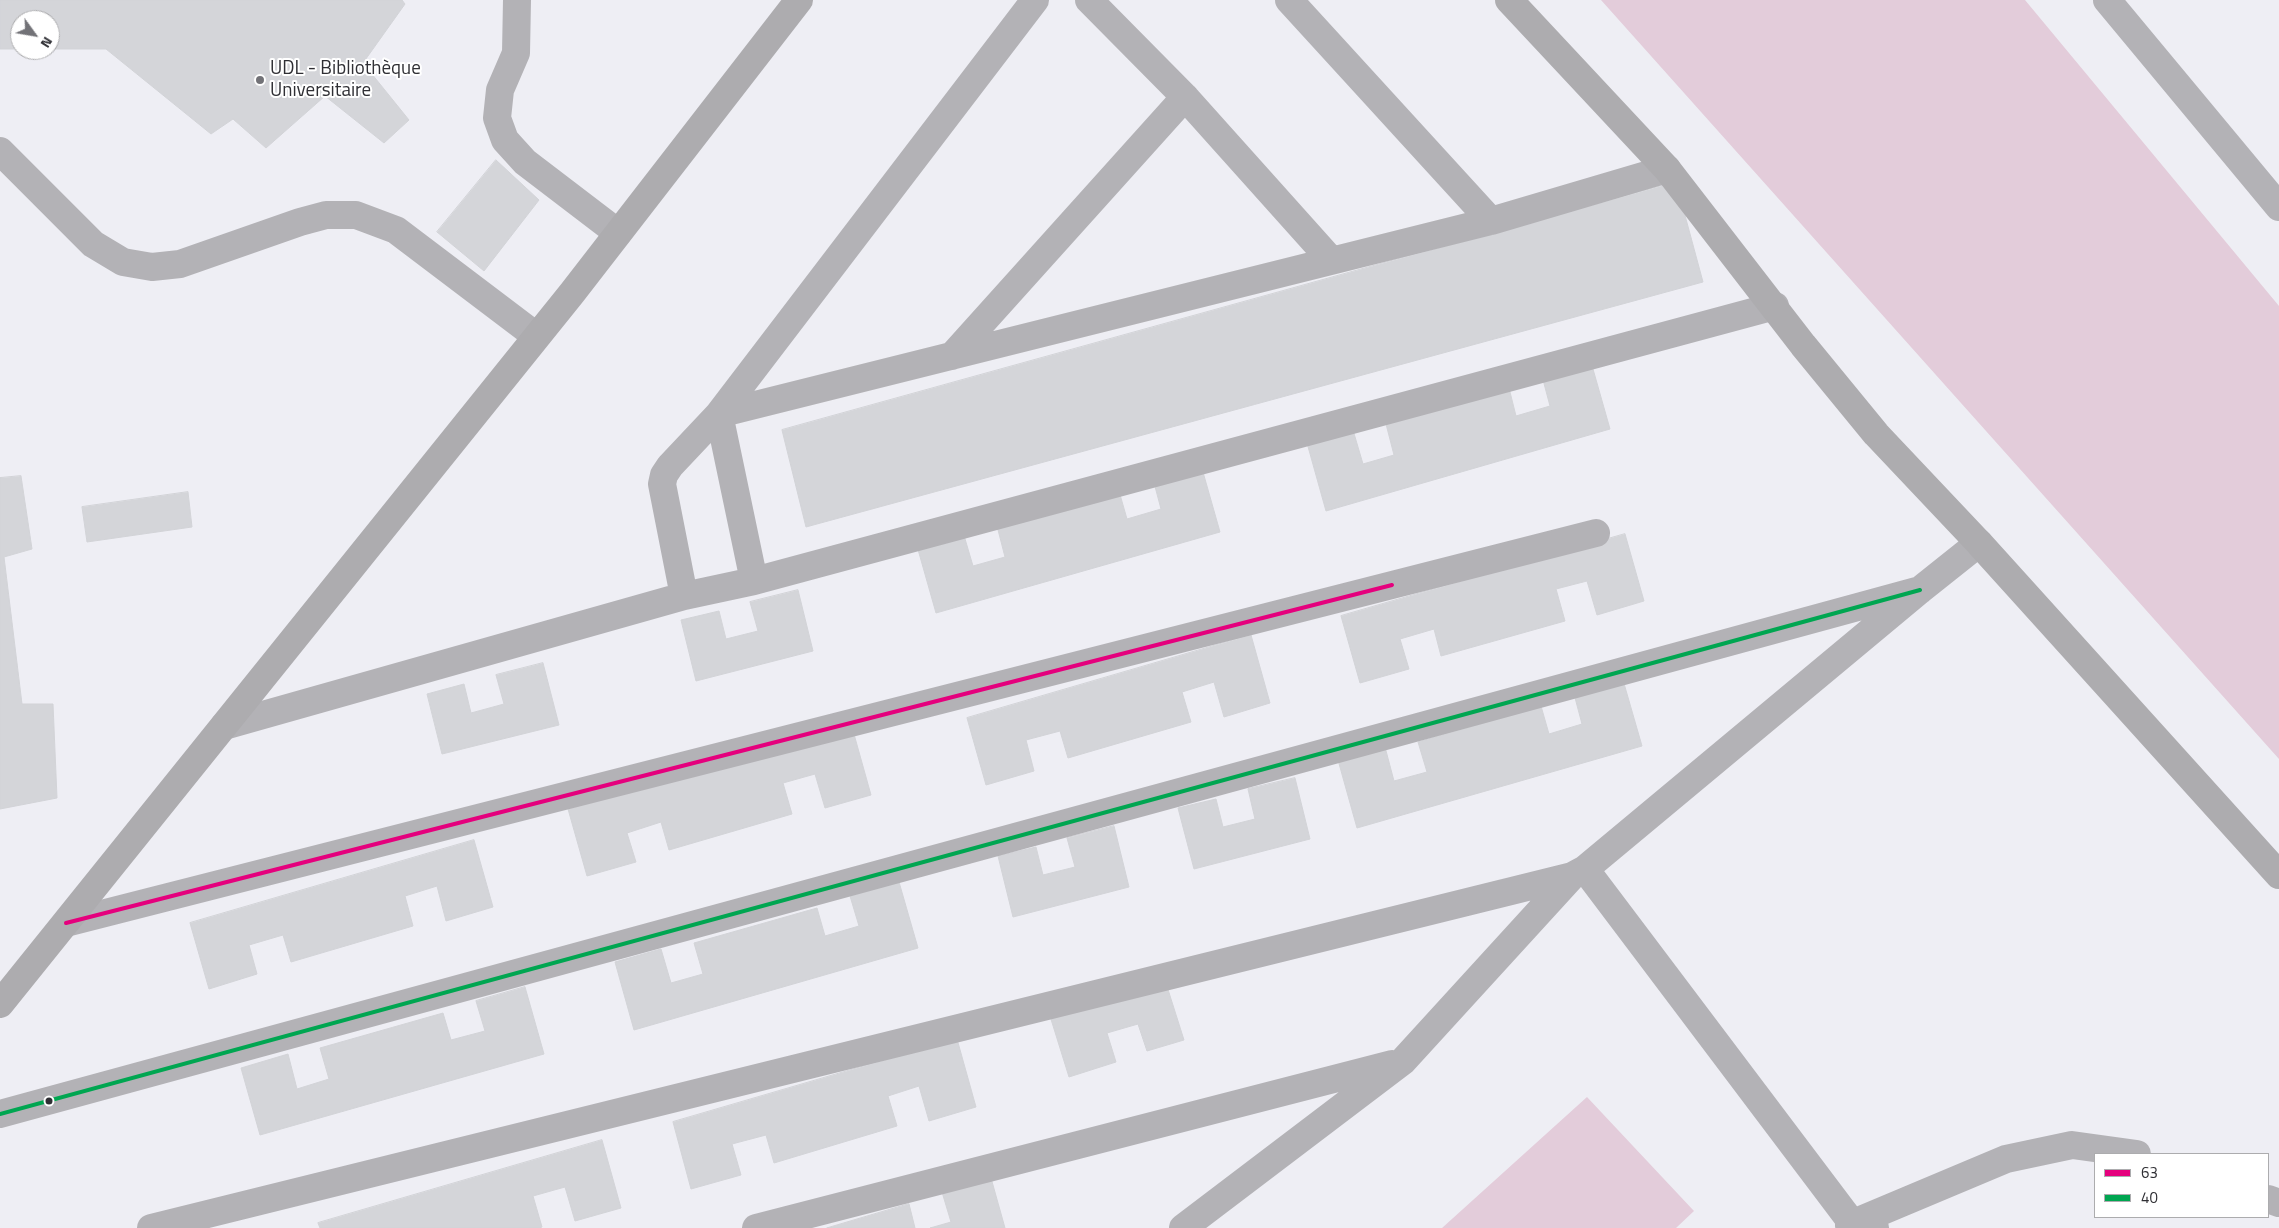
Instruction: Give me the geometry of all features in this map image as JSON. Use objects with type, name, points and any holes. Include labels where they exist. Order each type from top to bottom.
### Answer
[{"type":"main road","points":[[0,1004],[618,233],[799,0]]},
{"type":"main road","points":[[1509,0],[1667,168],[1775,306],[1803,345],[1876,434],[1979,543],[2279,875]]},
{"type":"street","points":[[517,0],[516,53],[500,90],[497,118],[505,140],[525,162],[618,233]]},
{"type":"street","points":[[684,596],[662,484],[664,475],[718,414],[1035,0]]},
{"type":"street","points":[[1090,0],[1185,97],[1331,260]]},
{"type":"street","points":[[1289,0],[1491,221]]},
{"type":"street","points":[[2106,0],[2279,207]]},
{"type":"street","points":[[952,356],[1185,97]]},
{"type":"street","points":[[0,151],[93,244],[123,262],[152,267],[180,264],[300,222],[326,215],[356,215],[396,230],[536,336]]},
{"type":"street","points":[[718,414],[1491,221],[1667,168]]},
{"type":"street","points":[[224,726],[684,596],[754,581],[1775,306]]},
{"type":"street","points":[[718,414],[754,581]]},
{"type":"street","points":[[66,923],[1596,533]]},
{"type":"street","points":[[1183,1228],[1403,1061],[1578,873],[1979,543]]},
{"type":"street","points":[[0,1114],[1920,590]]},
{"type":"street","points":[[1578,873],[1857,1226],[2006,1159],[2072,1145],[2130,1153]]},
{"type":"street","points":[[151,1228],[1578,873]]},
{"type":"street","points":[[756,1228],[1403,1061]]},
{"type":"shaded area","points":[[1601,0],[2025,0],[2279,306],[2279,759]]},
{"type":"shaded area","points":[[1587,1097],[1694,1211],[1676,1228],[1442,1228]]},
{"type":"building","name":"UDL - Bibliothèque Universitaire","points":[[0,0],[402,0],[405,4],[363,63],[409,120],[384,143],[325,96],[266,148],[233,119],[211,134],[106,49],[60,49],[60,10],[10,10],[10,49],[0,49]]},
{"type":"building","points":[[496,160],[539,200],[484,271],[437,232]]},
{"type":"building","points":[[1676,182],[1703,282],[806,527],[782,430]]},
{"type":"building","points":[[1591,362],[1610,429],[1326,511],[1307,443],[1353,430],[1363,464],[1394,455],[1386,424],[1509,388],[1516,416],[1550,406],[1542,376]]},
{"type":"building","points":[[1201,465],[1220,532],[936,613],[917,546],[963,532],[973,566],[1005,557],[997,526],[1119,491],[1127,519],[1161,509],[1153,479]]},
{"type":"building","points":[[21,476],[32,549],[4,557],[22,704],[53,704],[57,798],[0,809],[0,478]]},
{"type":"building","points":[[188,492],[192,527],[87,542],[82,507]]},
{"type":"building","points":[[1625,534],[1644,601],[1597,615],[1587,581],[1556,589],[1565,621],[1441,656],[1434,629],[1400,639],[1409,669],[1360,683],[1341,616]]},
{"type":"building","points":[[798,590],[813,651],[696,681],[681,620],[719,611],[726,639],[758,631],[750,602]]},
{"type":"building","points":[[1251,635],[1270,703],[1224,717],[1214,682],[1182,692],[1191,722],[1068,758],[1060,731],[1026,740],[1034,771],[986,785],[967,718]]},
{"type":"building","points":[[543,663],[559,725],[442,754],[427,694],[464,684],[471,713],[504,704],[496,675]]},
{"type":"building","points":[[1623,680],[1642,746],[1357,828],[1338,760],[1385,747],[1394,781],[1427,772],[1418,742],[1541,706],[1549,734],[1582,724],[1574,694]]},
{"type":"building","points":[[852,727],[871,795],[825,808],[815,774],[783,783],[792,814],[669,850],[661,822],[627,833],[636,862],[587,876],[568,809]]},
{"type":"building","points":[[1295,778],[1310,839],[1194,869],[1178,808],[1216,799],[1223,827],[1255,819],[1248,789]]},
{"type":"building","points":[[1114,826],[1129,887],[1013,917],[998,856],[1036,847],[1043,875],[1075,867],[1067,838]]},
{"type":"building","points":[[474,840],[493,907],[446,921],[437,886],[405,896],[413,926],[291,962],[283,935],[249,945],[257,974],[209,989],[190,923]]},
{"type":"building","points":[[899,882],[918,948],[634,1030],[615,962],[661,949],[671,983],[703,974],[694,943],[817,908],[825,936],[859,926],[850,896]]},
{"type":"building","points":[[1165,980],[1184,1040],[1147,1051],[1138,1024],[1107,1033],[1116,1062],[1069,1077],[1050,1016]]},
{"type":"building","points":[[525,987],[544,1054],[260,1135],[241,1068],[288,1054],[297,1089],[329,1079],[320,1048],[443,1013],[451,1040],[485,1031],[476,1001]]},
{"type":"building","points":[[957,1039],[976,1107],[929,1121],[919,1086],[888,1096],[897,1126],[774,1163],[766,1135],[732,1144],[741,1175],[691,1189],[673,1122]]},
{"type":"building","points":[[602,1140],[621,1208],[575,1221],[565,1187],[533,1196],[542,1227],[539,1228],[320,1228],[318,1223]]},
{"type":"building","points":[[991,1178],[1005,1228],[930,1228],[951,1222],[942,1192]]},
{"type":"building","points":[[909,1204],[915,1228],[827,1228]]},
{"type":"transit line","name":"63","points":[[66,923],[1392,585]]},
{"type":"transit line","name":"40","points":[[0,1114],[1920,590]]},
{"type":"place","name":"UDL - Bibliothèque Universitaire","points":[[260,80]]}]
